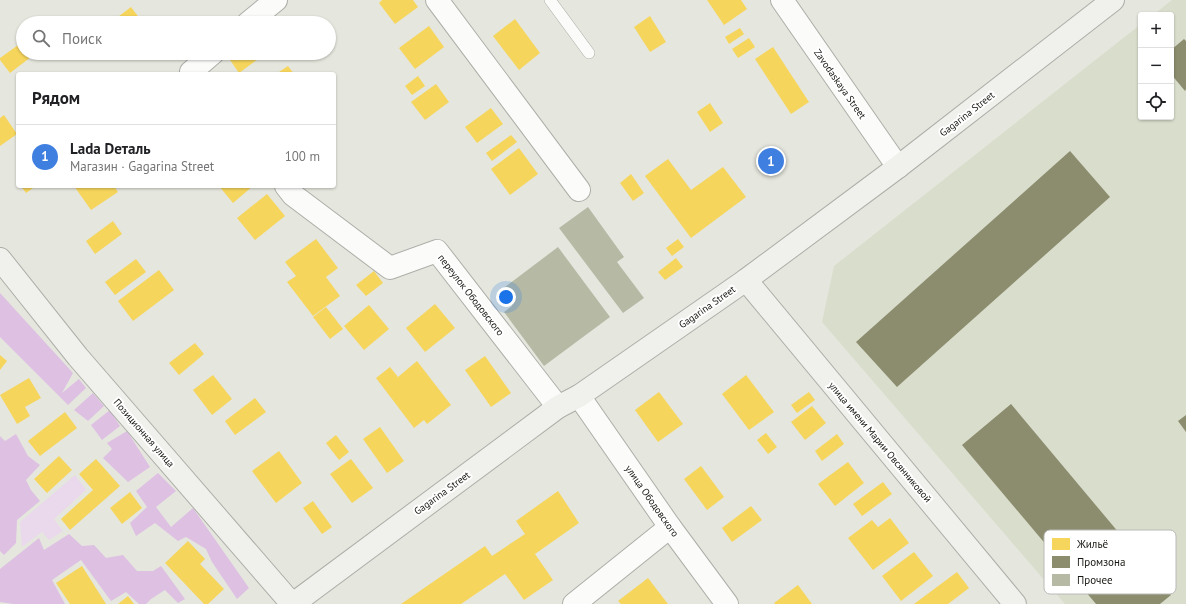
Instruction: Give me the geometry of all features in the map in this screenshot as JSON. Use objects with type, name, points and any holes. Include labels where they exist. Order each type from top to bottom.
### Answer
[{"type":"main road","name":"Gagarina Street","points":[[292,604],[558,407],[579,396],[746,280],[898,167],[1113,0]]},
{"type":"main road","name":"Позиционная улица","points":[[0,258],[78,357],[292,604]]},
{"type":"main road","name":"улица имени Марии Овсянниковой","points":[[746,280],[1015,604]]},
{"type":"street","points":[[257,16],[276,0]]},
{"type":"street","points":[[437,0],[579,190]]},
{"type":"street","name":"Zavodaskaya Street","points":[[782,0],[898,167]]},
{"type":"street","points":[[191,72],[205,60]]},
{"type":"street","name":"переулок Ободовского","points":[[288,188],[293,195],[390,268],[437,251],[558,407]]},
{"type":"street","name":"улица Ободовского","points":[[579,396],[670,527],[727,604]]},
{"type":"street","points":[[574,604],[670,527]]},
{"type":"lane","points":[[550,0],[589,53]]},
{"type":"shaded area","points":[[1172,0],[1186,0],[1186,604],[1065,604],[1056,594],[1176,594],[1176,530],[1044,530],[1044,580],[822,322],[834,266],[1138,26],[1138,120],[1174,120],[1174,12],[1157,12]]},
{"type":"shaded area","points":[[0,293],[73,373],[62,393],[79,379],[86,388],[68,405],[0,337]]},
{"type":"shaded area","points":[[93,393],[104,406],[88,421],[74,410]]},
{"type":"shaded area","points":[[110,410],[120,426],[102,440],[91,425]]},
{"type":"shaded area","points":[[127,431],[150,467],[128,482],[103,458],[112,449],[107,443]]},
{"type":"shaded area","points":[[16,434],[28,456],[40,465],[26,480],[31,490],[40,501],[17,520],[16,543],[4,555],[0,551],[0,436],[5,441]]},
{"type":"shaded area","points":[[158,473],[176,491],[156,507],[171,527],[193,508],[249,588],[237,599],[212,562],[206,549],[186,537],[178,541],[155,523],[136,536],[130,523],[147,507],[136,491]]},
{"type":"shaded area","points":[[75,475],[86,490],[54,519],[63,531],[49,540],[42,532],[22,547],[20,522]]},
{"type":"shaded area","points":[[69,534],[82,546],[94,545],[106,558],[123,555],[137,571],[153,571],[161,566],[185,599],[178,603],[165,590],[146,604],[139,604],[126,592],[111,601],[81,560],[52,580],[65,604],[13,604],[0,602],[0,569],[39,538],[44,550]]},
{"type":"building: Жильё","points":[[382,0],[413,0],[418,7],[395,24],[379,3]]},
{"type":"building: Жильё","points":[[707,0],[741,0],[747,9],[724,25]]},
{"type":"building: Жильё","points":[[131,7],[138,16],[119,16]]},
{"type":"building: Жильё","points":[[650,16],[666,42],[650,52],[634,27]]},
{"type":"building: Жильё","points":[[515,19],[540,53],[519,70],[493,36]]},
{"type":"building: Жильё","points":[[429,26],[444,47],[415,69],[399,48]]},
{"type":"building: Жильё","points":[[740,28],[744,34],[729,44],[725,37]]},
{"type":"building: Жильё","points":[[749,38],[755,47],[738,58],[732,49]]},
{"type":"building: Жильё","points":[[16,47],[16,60],[27,60],[10,73],[0,58]]},
{"type":"building: Жильё","points":[[773,47],[809,102],[791,114],[755,59]]},
{"type":"building: Жильё","points":[[230,60],[257,60],[240,72],[238,72]]},
{"type":"building: Жильё","points":[[288,66],[292,72],[279,72]]},
{"type":"building: Жильё","points":[[418,76],[425,86],[412,95],[405,86]]},
{"type":"building: Жильё","points":[[436,84],[449,102],[425,120],[411,102]]},
{"type":"building: Жильё","points":[[710,103],[723,123],[710,132],[697,112]]},
{"type":"building: Жильё","points":[[491,108],[503,124],[477,143],[465,127]]},
{"type":"building: Жильё","points":[[4,115],[16,135],[0,146],[0,118]]},
{"type":"building: Жильё","points":[[511,135],[517,142],[492,161],[486,153]]},
{"type":"building: Жильё","points":[[519,148],[538,174],[510,195],[491,169]]},
{"type":"building: Жильё","points":[[668,159],[691,190],[723,167],[746,197],[691,238],[645,176]]},
{"type":"building: Жильё","points":[[631,174],[644,193],[633,201],[620,183]]},
{"type":"building: Жильё","points":[[22,188],[33,188],[26,193]]},
{"type":"building: Жильё","points":[[75,188],[115,188],[118,192],[91,210]]},
{"type":"building: Жильё","points":[[221,188],[251,188],[233,203]]},
{"type":"building: Жильё","points":[[267,194],[285,216],[255,240],[237,218]]},
{"type":"building: Жильё","points":[[113,221],[122,234],[95,254],[86,241]]},
{"type":"building: Жильё","points":[[316,239],[338,268],[326,277],[340,296],[313,316],[287,282],[296,276],[285,262]]},
{"type":"building: Жильё","points":[[678,239],[684,247],[672,256],[666,248]]},
{"type":"building: Жильё","points":[[676,258],[683,267],[665,280],[658,272]]},
{"type":"building: Жильё","points":[[136,259],[146,272],[115,295],[105,282]]},
{"type":"building: Жильё","points":[[159,270],[174,290],[133,321],[118,301]]},
{"type":"building: Жильё","points":[[374,271],[383,283],[366,296],[356,285]]},
{"type":"building: Жильё","points":[[435,304],[455,328],[425,352],[406,328]]},
{"type":"building: Жильё","points":[[369,305],[389,329],[364,350],[344,326]]},
{"type":"building: Жильё","points":[[326,307],[343,329],[330,339],[313,317]]},
{"type":"building: Жильё","points":[[195,343],[204,354],[179,375],[169,363]]},
{"type":"building: Жильё","points":[[0,355],[7,361],[0,370]]},
{"type":"building: Жильё","points":[[485,356],[511,393],[491,407],[465,370]]},
{"type":"building: Жильё","points":[[417,361],[451,405],[427,424],[424,420],[414,428],[376,378],[390,367],[398,377]]},
{"type":"building: Жильё","points":[[213,375],[232,399],[212,415],[193,390]]},
{"type":"building: Жильё","points":[[746,375],[774,412],[749,430],[722,394]]},
{"type":"building: Жильё","points":[[29,378],[41,398],[25,407],[30,416],[17,424],[0,395]]},
{"type":"building: Жильё","points":[[659,392],[683,424],[658,442],[635,410]]},
{"type":"building: Жильё","points":[[809,392],[815,400],[797,413],[791,405]]},
{"type":"building: Жильё","points":[[255,398],[266,412],[235,435],[225,421]]},
{"type":"building: Жильё","points":[[812,406],[826,423],[805,440],[791,422]]},
{"type":"building: Жильё","points":[[65,412],[77,428],[40,456],[28,441]]},
{"type":"building: Жильё","points":[[380,427],[404,461],[387,473],[363,439]]},
{"type":"building: Жильё","points":[[766,433],[777,447],[768,454],[757,440]]},
{"type":"building: Жильё","points":[[837,434],[844,444],[822,461],[815,451]]},
{"type":"building: Жильё","points":[[336,435],[349,452],[339,460],[326,443]]},
{"type":"building: Жильё","points":[[279,451],[302,483],[276,503],[252,471]]},
{"type":"building: Жильё","points":[[59,456],[72,470],[47,493],[34,479]]},
{"type":"building: Жильё","points":[[96,459],[120,486],[70,530],[61,519],[93,490],[79,474]]},
{"type":"building: Жильё","points":[[351,459],[373,488],[352,503],[330,474]]},
{"type":"building: Жильё","points":[[848,462],[864,483],[835,506],[818,484]]},
{"type":"building: Жильё","points":[[701,466],[724,497],[707,510],[684,479]]},
{"type":"building: Жильё","points":[[883,482],[892,494],[862,516],[853,504]]},
{"type":"building: Жильё","points":[[558,491],[579,523],[535,554],[553,580],[524,600],[505,574],[461,604],[401,604],[485,546],[492,556],[525,534],[516,521]]},
{"type":"building: Жильё","points":[[130,492],[142,508],[122,524],[110,508]]},
{"type":"building: Жильё","points":[[313,501],[332,527],[322,534],[303,508]]},
{"type":"building: Жильё","points":[[751,506],[762,520],[732,542],[722,528]]},
{"type":"building: Жильё","points":[[890,518],[909,543],[873,570],[848,538],[872,520],[878,527]]},
{"type":"building: Жильё","points":[[188,541],[205,559],[200,564],[224,589],[208,604],[204,604],[165,563]]},
{"type":"building: Жильё","points":[[914,552],[933,576],[901,601],[882,576]]},
{"type":"building: Жильё","points":[[82,566],[106,604],[70,604],[56,583]]},
{"type":"building: Жильё","points":[[957,572],[969,588],[948,604],[914,604]]},
{"type":"building: Жильё","points":[[648,578],[668,604],[621,604],[618,601]]},
{"type":"building: Жильё","points":[[798,585],[812,604],[774,603]]},
{"type":"building: Жильё","points":[[128,596],[134,604],[118,604]]},
{"type":"building: Промзона","points":[[1184,39],[1186,41],[1185,91],[1174,78],[1174,47]]},
{"type":"building: Промзона","points":[[1070,151],[1110,197],[897,387],[856,342]]},
{"type":"building: Промзона","points":[[1011,404],[1117,530],[1044,530],[1044,542],[962,445]]},
{"type":"building: Промзона","points":[[1186,415],[1186,432],[1178,421]]},
{"type":"building: Промзона","points":[[1088,594],[1171,595],[1160,604],[1096,604]]},
{"type":"building: Прочее","points":[[588,207],[624,257],[617,262],[644,298],[623,313],[559,228]]},
{"type":"building: Прочее","points":[[558,247],[610,317],[544,366],[504,312],[512,306],[501,290]]},
{"type":"place","name":"Lada Dеталь","points":[[771,161]]}]
